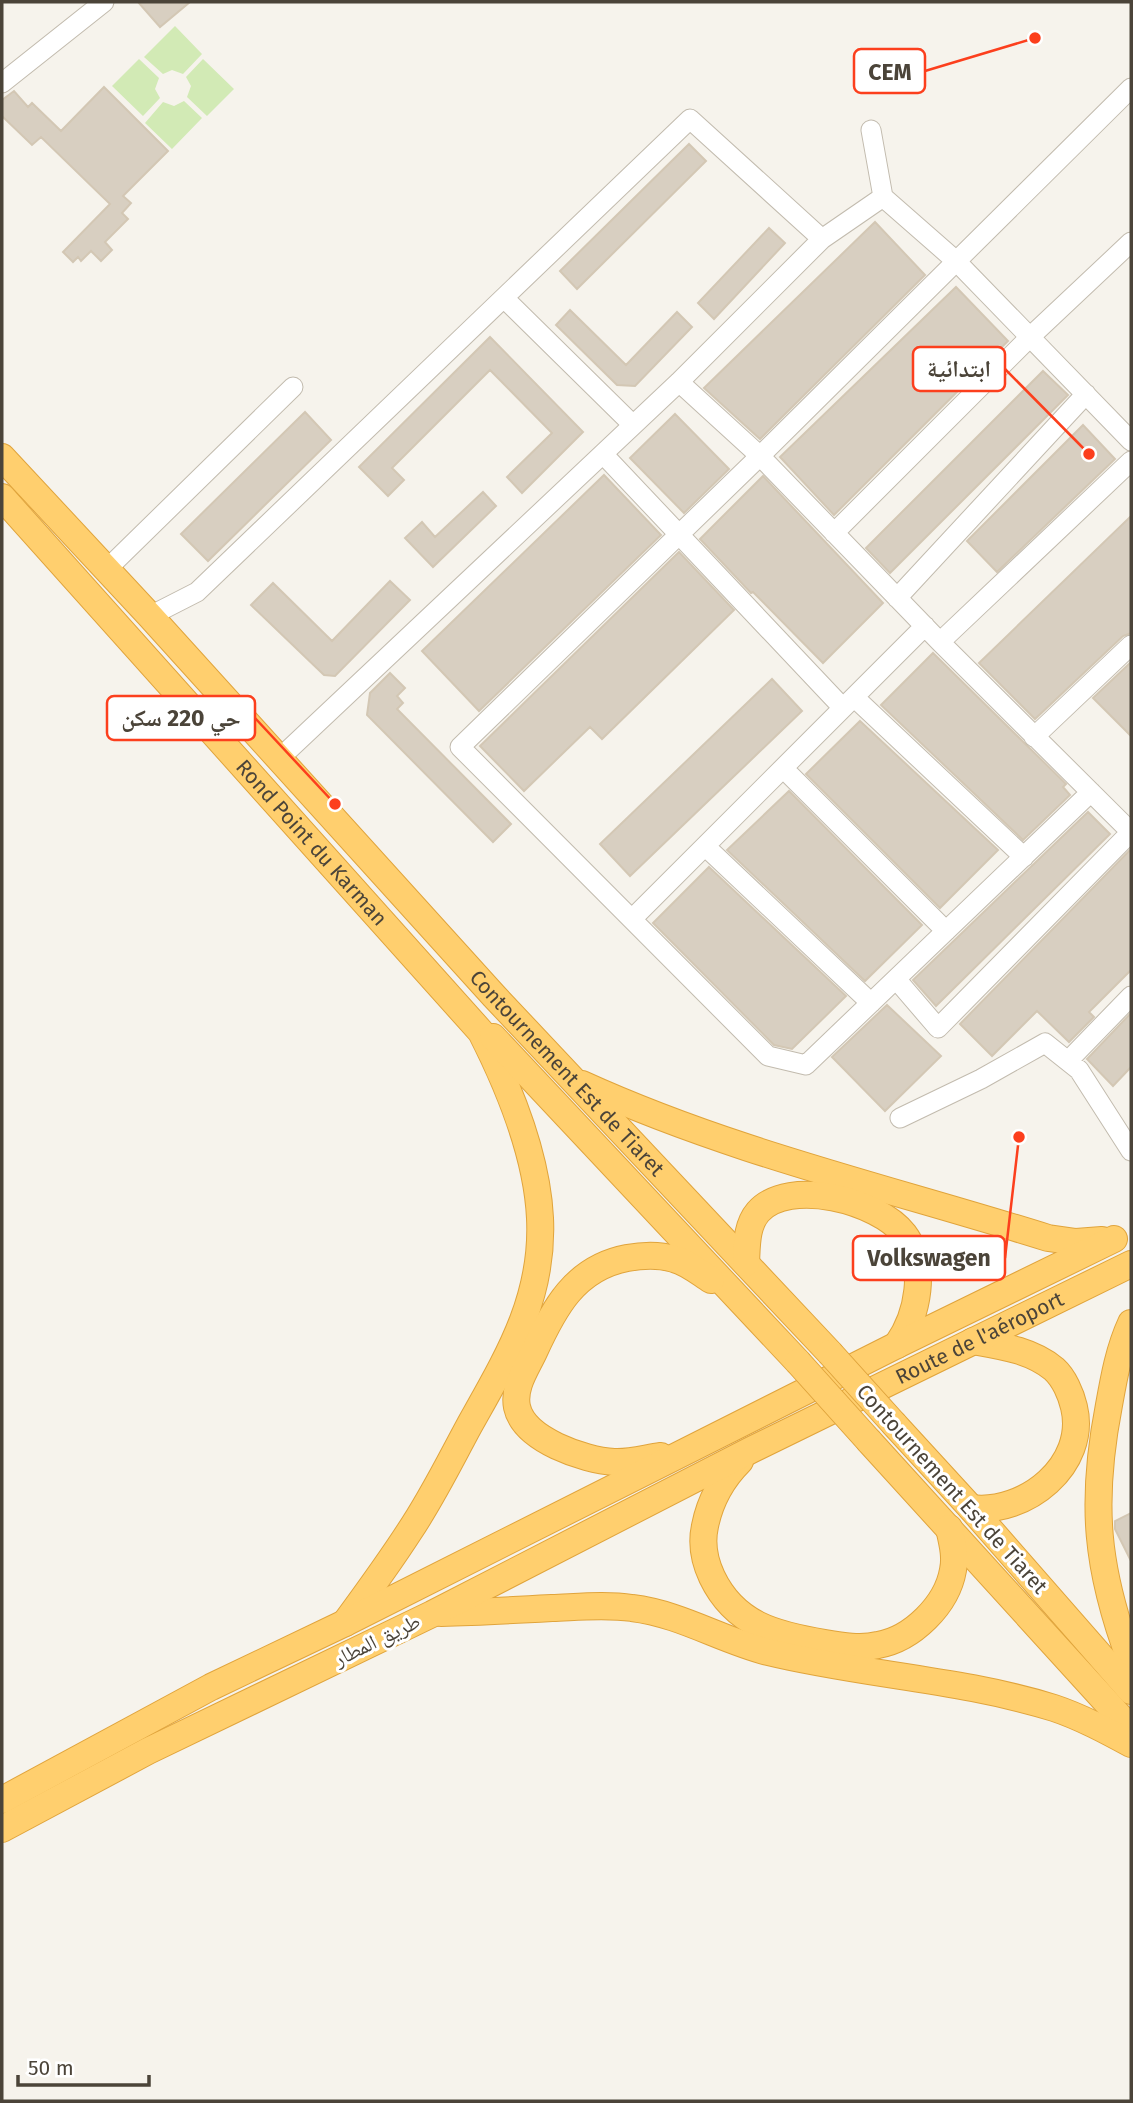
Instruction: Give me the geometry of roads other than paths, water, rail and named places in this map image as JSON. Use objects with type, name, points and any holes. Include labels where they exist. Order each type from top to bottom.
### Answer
[{"type":"highway","name":"Contournement Est de Tiaret","points":[[2,457],[570,1078],[830,1353],[971,1508],[1131,1691]]},
{"type":"highway","name":"Rond Point du Karman","points":[[2,497],[426,968]]},
{"type":"highway","name":"Contournement Est de Tiaret","points":[[426,968],[743,1301],[1131,1729]]},
{"type":"highway","points":[[338,1659],[335,1628],[411,1530],[503,1364],[520,1330],[533,1290],[538,1259],[540,1218],[533,1172],[500,1070],[481,1032],[426,968]]},
{"type":"highway","name":"Route de l'aéroport","points":[[570,1078],[690,1129],[1048,1238],[1076,1242],[1114,1239],[687,1452]]},
{"type":"highway","points":[[746,1264],[749,1227],[759,1212],[774,1200],[803,1193],[821,1194],[851,1202],[885,1218],[904,1234],[915,1257],[917,1284],[913,1317],[897,1345]]},
{"type":"highway","points":[[687,1452],[616,1463],[583,1457],[527,1428],[517,1407],[517,1385],[546,1324],[566,1294],[583,1276],[613,1261],[646,1254],[675,1259],[743,1301]]},
{"type":"highway","name":"Route de l'aéroport","points":[[751,1450],[1131,1264]]},
{"type":"highway","points":[[1012,1289],[1026,1315]]},
{"type":"highway","points":[[1131,1322],[1115,1374],[1101,1444],[1096,1504],[1108,1592],[1131,1662]]},
{"type":"highway","points":[[971,1508],[997,1509],[1029,1495],[1051,1481],[1066,1461],[1076,1438],[1077,1419],[1071,1394],[1056,1371],[1039,1359],[1015,1349],[973,1341]]},
{"type":"highway","points":[[751,1450],[719,1487],[708,1514],[702,1542],[706,1566],[720,1595],[738,1614],[762,1627],[790,1638],[848,1646],[878,1645],[906,1635],[931,1614],[953,1572],[954,1555],[949,1528]]},
{"type":"highway","name":"طريق المطار","points":[[2,1829],[148,1751],[432,1614],[751,1450]]},
{"type":"highway","name":"طريق المطار","points":[[2,1800],[211,1687],[687,1452]]},
{"type":"highway","points":[[432,1614],[593,1606],[630,1607],[696,1624],[764,1651],[991,1692],[1056,1709],[1131,1744]]},
{"type":"street","points":[[2,83],[104,2]]},
{"type":"street","points":[[1091,792],[806,1065],[768,1056],[460,747],[760,456],[1131,88]]},
{"type":"street","points":[[150,616],[197,592],[691,119],[822,239]]},
{"type":"street","points":[[871,130],[883,197],[956,261],[1131,441]]},
{"type":"street","points":[[280,758],[679,382],[822,239],[883,197]]},
{"type":"street","points":[[834,533],[1030,337],[1131,242]]},
{"type":"street","points":[[504,298],[633,425]]},
{"type":"street","points":[[679,382],[760,456],[940,642],[1131,832],[938,1028],[896,979]]},
{"type":"street","points":[[106,570],[293,387]]},
{"type":"street","points":[[897,598],[1086,394]]},
{"type":"street","points":[[603,454],[848,703],[1024,857]]},
{"type":"street","points":[[940,642],[1131,461]]},
{"type":"street","points":[[632,919],[925,626]]},
{"type":"street","points":[[1034,737],[1131,645]]},
{"type":"street","points":[[783,768],[946,930]]},
{"type":"street","points":[[705,846],[870,1003]]},
{"type":"street","points":[[1068,1061],[1131,996]]},
{"type":"street","points":[[900,1118],[981,1079],[1045,1043],[1079,1070],[1131,1151]]},
{"type":"place","name":"CEM","points":[[1035,38]]},
{"type":"place","name":"ابتدائية","points":[[1089,454]]},
{"type":"place","name":"حي 220 سكن","points":[[335,804]]},
{"type":"place","name":"Volkswagen","points":[[1019,1137]]}]
